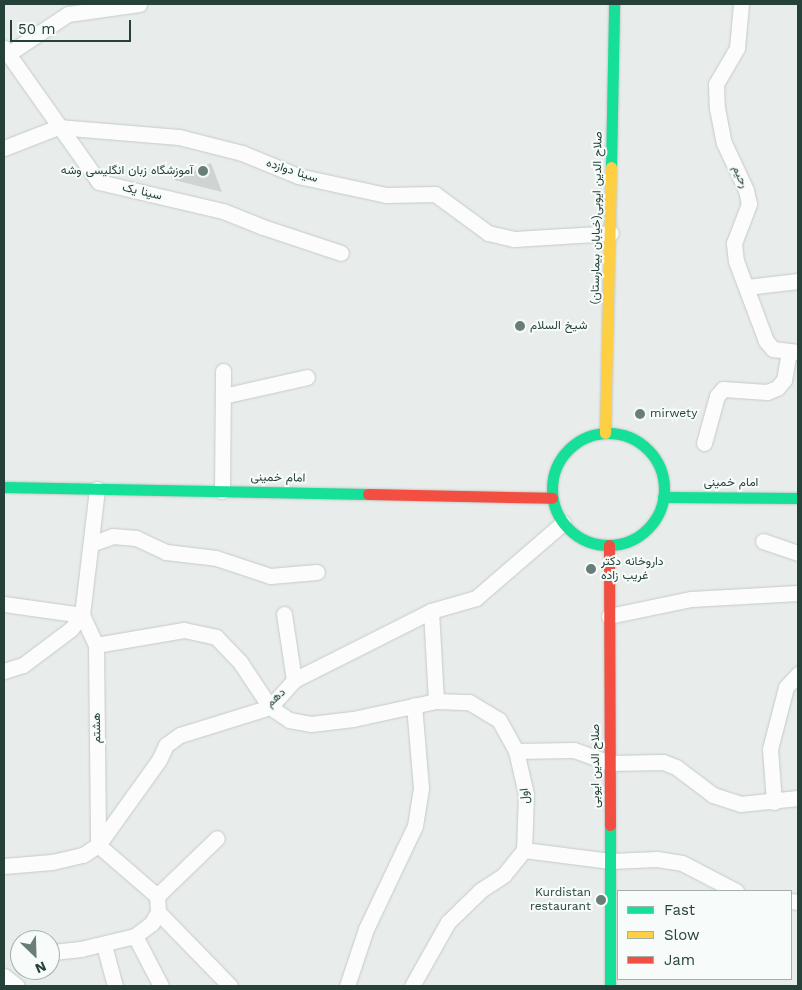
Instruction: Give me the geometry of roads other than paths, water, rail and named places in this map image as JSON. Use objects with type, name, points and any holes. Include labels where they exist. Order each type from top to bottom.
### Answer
[{"type":"main road","name":"صلاح الدین ایوبی(خیابان بیمارستان)","points":[[605,433],[611,233],[614,4]]},
{"type":"main road","points":[[605,433],[629,437],[650,451],[663,480],[663,497],[660,509],[645,531],[634,538],[609,545],[583,540],[563,523],[552,498],[556,467],[564,454],[590,436],[605,433]]},
{"type":"main road","name":"امام خمینی","points":[[4,487],[552,498]]},
{"type":"main road","name":"امام خمینی","points":[[663,497],[798,498]]},
{"type":"main road","name":"صلاح الدین ایوبی","points":[[609,545],[610,986]]},
{"type":"street","points":[[5,52],[64,9],[139,4]]},
{"type":"street","name":"رحیم","points":[[741,4],[737,48],[716,84],[717,108],[724,143],[746,190],[749,204],[734,242],[737,269],[748,288],[762,333],[773,349],[794,352]]},
{"type":"street","name":"سینا یک","points":[[5,52],[99,182],[223,211],[262,228],[341,252]]},
{"type":"street","points":[[4,148],[58,127]]},
{"type":"street","name":"سینا دوازده","points":[[58,127],[179,137],[242,153],[298,176],[386,195],[435,194],[488,232],[514,239],[611,233]]},
{"type":"street","points":[[748,288],[798,282]]},
{"type":"street","points":[[704,443],[717,396],[723,389],[767,392],[777,388],[784,380],[794,352]]},
{"type":"street","points":[[222,491],[223,371]]},
{"type":"street","points":[[223,396],[307,377]]},
{"type":"street","points":[[4,671],[23,665],[71,629],[82,615],[97,489]]},
{"type":"street","name":"دهم","points":[[4,866],[52,862],[83,855],[98,845],[159,760],[166,746],[180,735],[270,707],[294,680],[432,611],[476,598],[563,523]]},
{"type":"street","points":[[91,544],[113,536],[136,538],[166,552],[216,558],[270,576],[317,572]]},
{"type":"street","points":[[763,541],[798,553]]},
{"type":"street","points":[[609,616],[691,599],[798,593]]},
{"type":"street","points":[[4,604],[82,615]]},
{"type":"street","points":[[432,611],[436,701]]},
{"type":"street","points":[[284,614],[294,680]]},
{"type":"street","name":"هشتم","points":[[82,615],[96,645],[98,845]]},
{"type":"street","points":[[96,645],[184,630],[216,637],[240,662],[270,707]]},
{"type":"street","points":[[774,802],[770,749],[786,687],[798,674]]},
{"type":"street","name":"اول","points":[[270,707],[289,720],[311,724],[353,720],[436,701],[469,702],[500,720],[516,751],[526,794],[524,850]]},
{"type":"street","points":[[347,986],[366,928],[415,826],[421,788],[414,705]]},
{"type":"street","points":[[516,751],[574,750],[609,763],[663,762],[676,767],[722,799],[740,804],[774,802],[798,798]]},
{"type":"street","points":[[157,896],[217,838]]},
{"type":"street","points":[[60,951],[104,945],[135,936],[152,923],[158,912],[157,896],[98,845]]},
{"type":"street","points":[[412,986],[448,922],[481,890],[504,875],[524,850],[610,861],[657,859],[682,863],[734,890]]},
{"type":"street","points":[[158,912],[230,986]]},
{"type":"street","points":[[135,936],[160,986]]},
{"type":"street","points":[[104,945],[115,986]]},
{"type":"street","points":[[4,976],[17,986]]},
{"type":"place","name":"آموزشگاه زبان انگلیسی وشه","points":[[203,171]]},
{"type":"place","name":"شیخ السلام","points":[[520,326]]},
{"type":"place","name":"mirwety","points":[[640,414]]},
{"type":"place","name":"داروخانه دکتر غریب زاده","points":[[591,569]]},
{"type":"place","name":"Kurdistan restaurant","points":[[601,900]]}]
